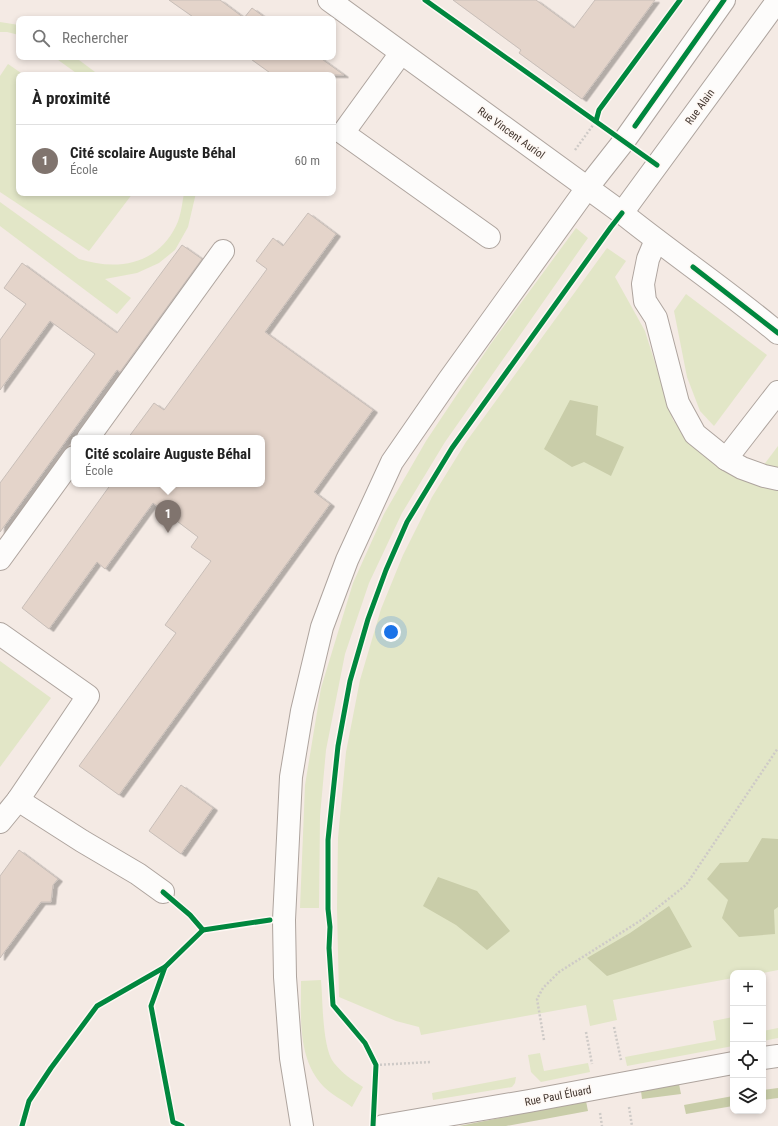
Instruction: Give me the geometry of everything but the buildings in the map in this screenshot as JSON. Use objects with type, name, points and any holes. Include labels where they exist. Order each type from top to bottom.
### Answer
[{"type":"street","name":"Rue Vincent Auriol","points":[[328,0],[622,213],[778,333]]},
{"type":"street","points":[[302,1126],[291,1058],[285,977],[284,920],[291,777],[302,711],[322,627],[347,560],[392,462],[448,381],[588,188],[624,141],[724,0]]},
{"type":"street","name":"Rue Alain","points":[[622,213],[778,0]]},
{"type":"street","points":[[401,53],[342,133],[489,237]]},
{"type":"street","points":[[656,240],[648,259],[643,284],[645,301],[656,318],[678,403],[696,434],[726,459],[742,468],[764,476],[778,479]]},
{"type":"street","points":[[90,435],[223,251]]},
{"type":"street","points":[[726,459],[778,392]]},
{"type":"street","points":[[0,559],[71,461]]},
{"type":"street","points":[[0,634],[88,696],[18,800],[0,822]]},
{"type":"street","points":[[18,800],[82,841],[138,874],[163,892]]},
{"type":"street","points":[[766,1058],[778,1056]]},
{"type":"street","name":"Rue Paul Éluard","points":[[383,1126],[521,1103],[730,1065]]},
{"type":"path","points":[[561,169],[597,118]]},
{"type":"path","points":[[544,1040],[537,999],[543,988],[559,972],[643,919],[686,886],[778,748]]},
{"type":"path","points":[[376,1065],[431,1062]]},
{"type":"path","points":[[629,1102],[632,1126]]},
{"type":"path","points":[[600,1112],[602,1126]]},
{"type":"green space","points":[[0,22],[16,25],[16,34],[0,32]]},
{"type":"green space","points":[[58,60],[79,60],[95,72],[75,72]]},
{"type":"green space","points":[[8,64],[20,72],[16,72],[16,196],[131,196],[89,251],[0,192],[0,76]]},
{"type":"green space","points":[[183,196],[195,196],[188,227],[175,250],[159,263],[137,273],[105,279],[131,298],[117,314],[0,226],[0,202],[79,259],[93,263],[121,264],[135,262],[147,257],[158,249],[168,239],[176,226]]},
{"type":"green space","points":[[576,228],[588,238],[445,442],[402,513],[369,583],[345,654],[326,750],[320,816],[319,908],[300,908],[305,785],[321,688],[353,583],[384,514],[426,441],[490,345]]},
{"type":"green space","points":[[607,248],[626,261],[615,277],[645,331],[673,420],[696,445],[778,488],[778,970],[766,972],[766,970],[730,970],[730,979],[613,1000],[617,1020],[590,1026],[586,1005],[421,1035],[419,1027],[396,1021],[339,997],[337,908],[338,838],[346,752],[360,680],[381,609],[403,555],[432,497],[466,442]]},
{"type":"green space","points":[[686,294],[767,355],[714,426],[700,411],[687,377],[674,311]]},
{"type":"green space","points":[[570,400],[598,406],[596,435],[624,447],[611,476],[584,462],[572,467],[544,449]]},
{"type":"green space","points":[[778,446],[778,469],[763,466]]},
{"type":"green space","points":[[0,661],[51,698],[0,767]]},
{"type":"green space","points":[[762,838],[778,839],[778,907],[774,910],[775,934],[739,937],[722,918],[728,900],[707,879],[720,863],[748,862]]},
{"type":"green space","points":[[438,877],[477,891],[510,931],[487,950],[456,925],[423,906]]},
{"type":"green space","points":[[669,906],[692,947],[607,976],[587,958],[630,933]]},
{"type":"green space","points":[[321,980],[325,1036],[330,1056],[340,1070],[363,1087],[352,1107],[330,1093],[324,1087],[315,1076],[305,1051],[301,1023],[301,981]]},
{"type":"green space","points":[[730,1018],[730,1047],[627,1066],[625,1057],[716,1040],[713,1021]]},
{"type":"green space","points":[[778,1028],[778,1038],[766,1040],[766,1030]]},
{"type":"green space","points":[[540,1053],[544,1071],[588,1063],[590,1072],[541,1082],[531,1072],[528,1055]]},
{"type":"green space","points":[[516,1077],[515,1083],[512,1087],[433,1100],[432,1093]]},
{"type":"green space","points":[[679,1084],[681,1094],[642,1099],[641,1091]]},
{"type":"green space","points":[[778,1088],[778,1098],[766,1100],[766,1090]]},
{"type":"green space","points":[[730,1097],[730,1107],[686,1114],[684,1105]]},
{"type":"green space","points":[[586,1101],[588,1111],[506,1126],[459,1126]]},
{"type":"cycle path","points":[[425,0],[657,165]]},
{"type":"cycle path","points":[[596,121],[599,110],[680,0]]},
{"type":"cycle path","points":[[635,126],[724,0]]},
{"type":"cycle path","points":[[373,1126],[376,1065],[365,1043],[333,1005],[329,948],[328,840],[338,746],[350,681],[368,619],[386,570],[407,522],[452,448],[622,213]]},
{"type":"cycle path","points":[[693,267],[778,333]]},
{"type":"cycle path","points":[[163,892],[190,915],[203,930]]},
{"type":"cycle path","points":[[22,1126],[29,1101],[51,1068],[97,1006],[165,967],[203,930],[270,920]]},
{"type":"cycle path","points":[[165,967],[151,1006],[173,1122],[182,1126]]},
{"type":"place","name":"Cité scolaire Auguste Béhal","points":[[168,533]]}]
